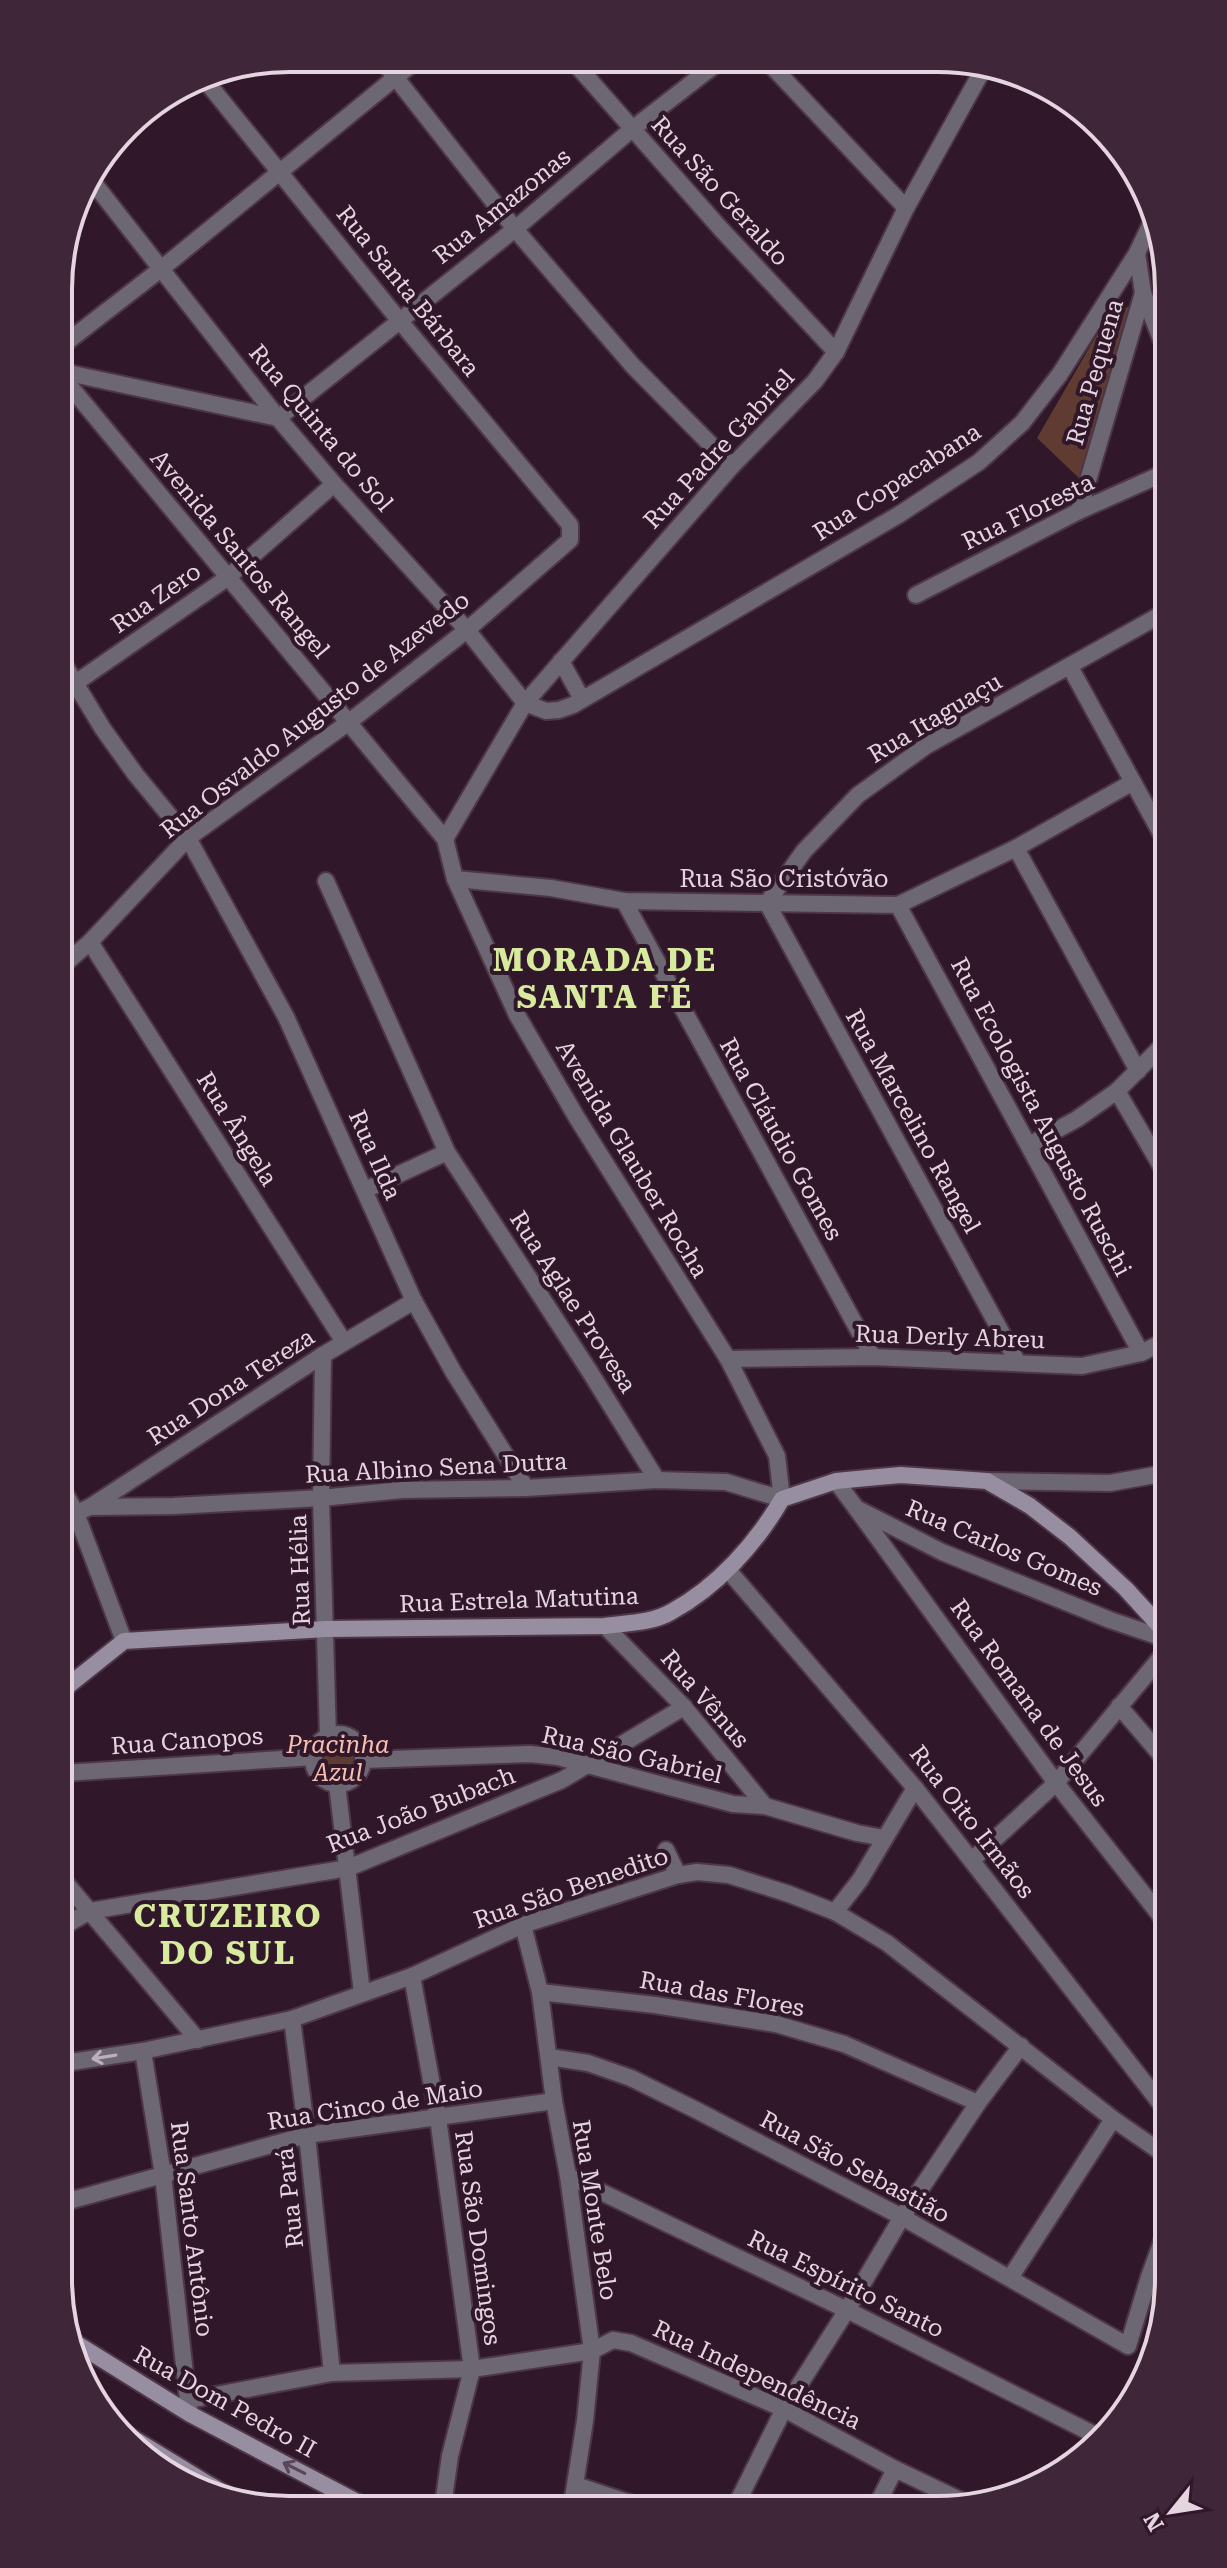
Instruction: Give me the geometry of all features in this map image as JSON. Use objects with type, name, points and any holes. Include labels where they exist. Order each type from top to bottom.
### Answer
[{"type":"street","points":[[391,72],[515,229],[633,366],[732,466]]},
{"type":"street","points":[[72,338],[403,72]]},
{"type":"street","name":"Rua São Geraldo","points":[[582,72],[631,130],[836,352]]},
{"type":"street","name":"Rua Amazonas","points":[[278,418],[706,72]]},
{"type":"street","points":[[777,72],[906,208]]},
{"type":"street","name":"Rua Padre Gabriel","points":[[445,839],[525,703],[732,466],[815,381],[836,352],[906,208],[979,76]]},
{"type":"street","name":"Rua Santa Bárbara","points":[[210,87],[570,525],[570,540]]},
{"type":"street","name":"Rua Quinta do Sol","points":[[97,188],[278,418],[467,630],[525,703]]},
{"type":"street","name":"Rua Copacabana","points":[[525,703],[546,711],[559,710],[582,699],[900,514],[979,462],[1022,423],[1060,374],[1137,253],[1147,231]]},
{"type":"street","points":[[1137,253],[1143,293],[1155,324]]},
{"type":"street","name":"Rua Pequena","points":[[1079,511],[1143,293]]},
{"type":"street","points":[[72,375],[278,418]]},
{"type":"street","name":"Avenida Santos Rangel","points":[[72,388],[445,839]]},
{"type":"street","name":"Rua Floresta","points":[[916,595],[1079,511],[1155,477]]},
{"type":"street","name":"Rua Zero","points":[[74,684],[227,578],[334,484]]},
{"type":"street","name":"Rua Osvaldo Augusto de Azevedo","points":[[72,958],[188,838],[349,722],[467,630],[570,540]]},
{"type":"street","name":"Rua Itaguaçu","points":[[767,903],[804,851],[858,795],[926,746],[1155,618]]},
{"type":"street","points":[[561,661],[582,699]]},
{"type":"street","points":[[1070,667],[1155,822]]},
{"type":"street","name":"Rua Ilda","points":[[72,680],[136,775],[188,838],[286,1017],[414,1301],[454,1373],[526,1488]]},
{"type":"street","name":"Rua São Cristóvão","points":[[455,879],[551,888],[624,901],[898,905],[1016,848],[1133,782]]},
{"type":"street","name":"Avenida Glauber Rocha","points":[[445,839],[455,879],[525,1028],[577,1118],[728,1359],[777,1456],[782,1499]]},
{"type":"street","points":[[1016,848],[1138,1071]]},
{"type":"street","name":"Rua Aglae Provesa","points":[[326,881],[447,1152],[657,1480]]},
{"type":"street","name":"Rua Cláudio Gomes","points":[[624,901],[873,1357]]},
{"type":"street","name":"Rua Marcelino Rangel","points":[[767,903],[1018,1363]]},
{"type":"street","name":"Rua Ecologista Augusto Ruschi","points":[[898,905],[1141,1353]]},
{"type":"street","name":"Rua Ângela","points":[[90,942],[344,1342]]},
{"type":"street","points":[[1029,1145],[1077,1119],[1117,1091],[1155,1053]]},
{"type":"street","points":[[1117,1091],[1155,1156]]},
{"type":"street","points":[[365,1190],[447,1152]]},
{"type":"street","name":"Rua Dona Tereza","points":[[83,1510],[323,1355],[414,1301]]},
{"type":"street","name":"Rua Derly Abreu","points":[[728,1359],[873,1357],[1082,1366],[1141,1353],[1155,1346]]},
{"type":"street","name":"Rua Hélia","points":[[323,1355],[321,1498],[328,1736]]},
{"type":"street","points":[[782,1499],[836,1481],[901,1475],[987,1481],[1110,1483],[1155,1475]]},
{"type":"street","name":"Rua Albino Sena Dutra","points":[[83,1510],[321,1498],[402,1490],[526,1488],[657,1480],[726,1482],[782,1499]]},
{"type":"street","name":"Rua Carlos Gomes","points":[[836,1481],[856,1508],[942,1552],[1155,1635]]},
{"type":"street","points":[[987,1481],[1030,1506],[1070,1537],[1155,1621]]},
{"type":"street","points":[[72,1499],[83,1510],[124,1641],[72,1683]]},
{"type":"street","name":"Rua Estrela Matutina","points":[[124,1641],[326,1629],[605,1626],[643,1622],[670,1613],[728,1570],[767,1526],[782,1499]]},
{"type":"street","name":"Rua Romana de Jesus","points":[[856,1508],[1056,1783],[1155,1909]]},
{"type":"street","name":"Rua Oito Irmãos","points":[[728,1570],[915,1788],[1155,2096]]},
{"type":"street","name":"Rua Vênus","points":[[605,1626],[684,1707],[765,1806]]},
{"type":"street","points":[[972,1860],[1056,1783],[1155,1664]]},
{"type":"street","points":[[1119,1706],[1155,1748]]},
{"type":"street","name":"Rua João Bubach","points":[[72,1921],[90,1911],[348,1868],[538,1791],[589,1765],[684,1707]]},
{"type":"street","points":[[340,1734],[352,1738],[361,1748],[361,1769],[349,1781],[337,1784],[319,1775],[314,1757],[318,1745],[328,1736],[340,1734]]},
{"type":"street","name":"Rua São Gabriel","points":[[363,1760],[530,1754],[589,1765],[733,1804],[765,1806],[884,1838]]},
{"type":"street","name":"Rua Canopos","points":[[72,1772],[314,1757]]},
{"type":"street","points":[[337,1784],[362,1993]]},
{"type":"street","points":[[835,1912],[860,1880],[915,1788]]},
{"type":"street","points":[[666,1850],[678,1875]]},
{"type":"street","name":"Rua São Benedito","points":[[72,2062],[143,2051],[292,2019],[412,1976],[523,1925],[678,1875],[697,1872],[729,1875],[789,1894],[835,1912],[887,1943],[1113,2119],[1155,2148]]},
{"type":"street","points":[[72,1890],[198,2040]]},
{"type":"street","name":"Rua Monte Belo","points":[[523,1925],[540,1992],[592,2351],[574,2496]]},
{"type":"street","name":"Rua São Domingos","points":[[412,1976],[438,2118],[472,2369],[450,2456],[444,2496]]},
{"type":"street","name":"Rua das Flores","points":[[540,1992],[655,2005],[776,2024],[844,2044],[978,2103]]},
{"type":"street","name":"Rua Pará","points":[[292,2019],[332,2373]]},
{"type":"street","points":[[740,2496],[784,2409],[902,2217],[978,2103],[1021,2046]]},
{"type":"street","name":"Rua Santo Antônio","points":[[143,2051],[163,2175],[189,2407]]},
{"type":"street","name":"Rua São Sebastião","points":[[549,2057],[588,2063],[631,2078],[902,2217],[1128,2346],[1155,2261]]},
{"type":"street","name":"Rua Cinco de Maio","points":[[72,2200],[307,2135],[554,2101]]},
{"type":"street","points":[[1010,2278],[1113,2119]]},
{"type":"street","name":"Rua Espírito Santo","points":[[568,2176],[847,2310],[1090,2433]]},
{"type":"street","name":"Rua Independência","points":[[189,2407],[332,2373],[472,2369],[592,2351],[613,2340],[631,2343],[784,2409],[950,2495]]},
{"type":"street","name":"Rua Dom Pedro II","points":[[83,2347],[347,2496]]},
{"type":"street","points":[[882,2496],[895,2469]]},
{"type":"street","points":[[576,2485],[609,2496]]},
{"type":"green space","points":[[1130,306],[1132,308],[1081,480],[1037,438],[1103,324],[1113,313]]},
{"type":"green space","name":"Pracinha Azul","points":[[338,1734],[356,1741],[363,1759],[356,1777],[338,1784],[320,1777],[313,1759],[320,1741]]},
{"type":"district","name":"MORADA DE SANTA FÉ","points":[[605,978]]},
{"type":"district","name":"CRUZEIRO DO SUL","points":[[228,1934]]}]
